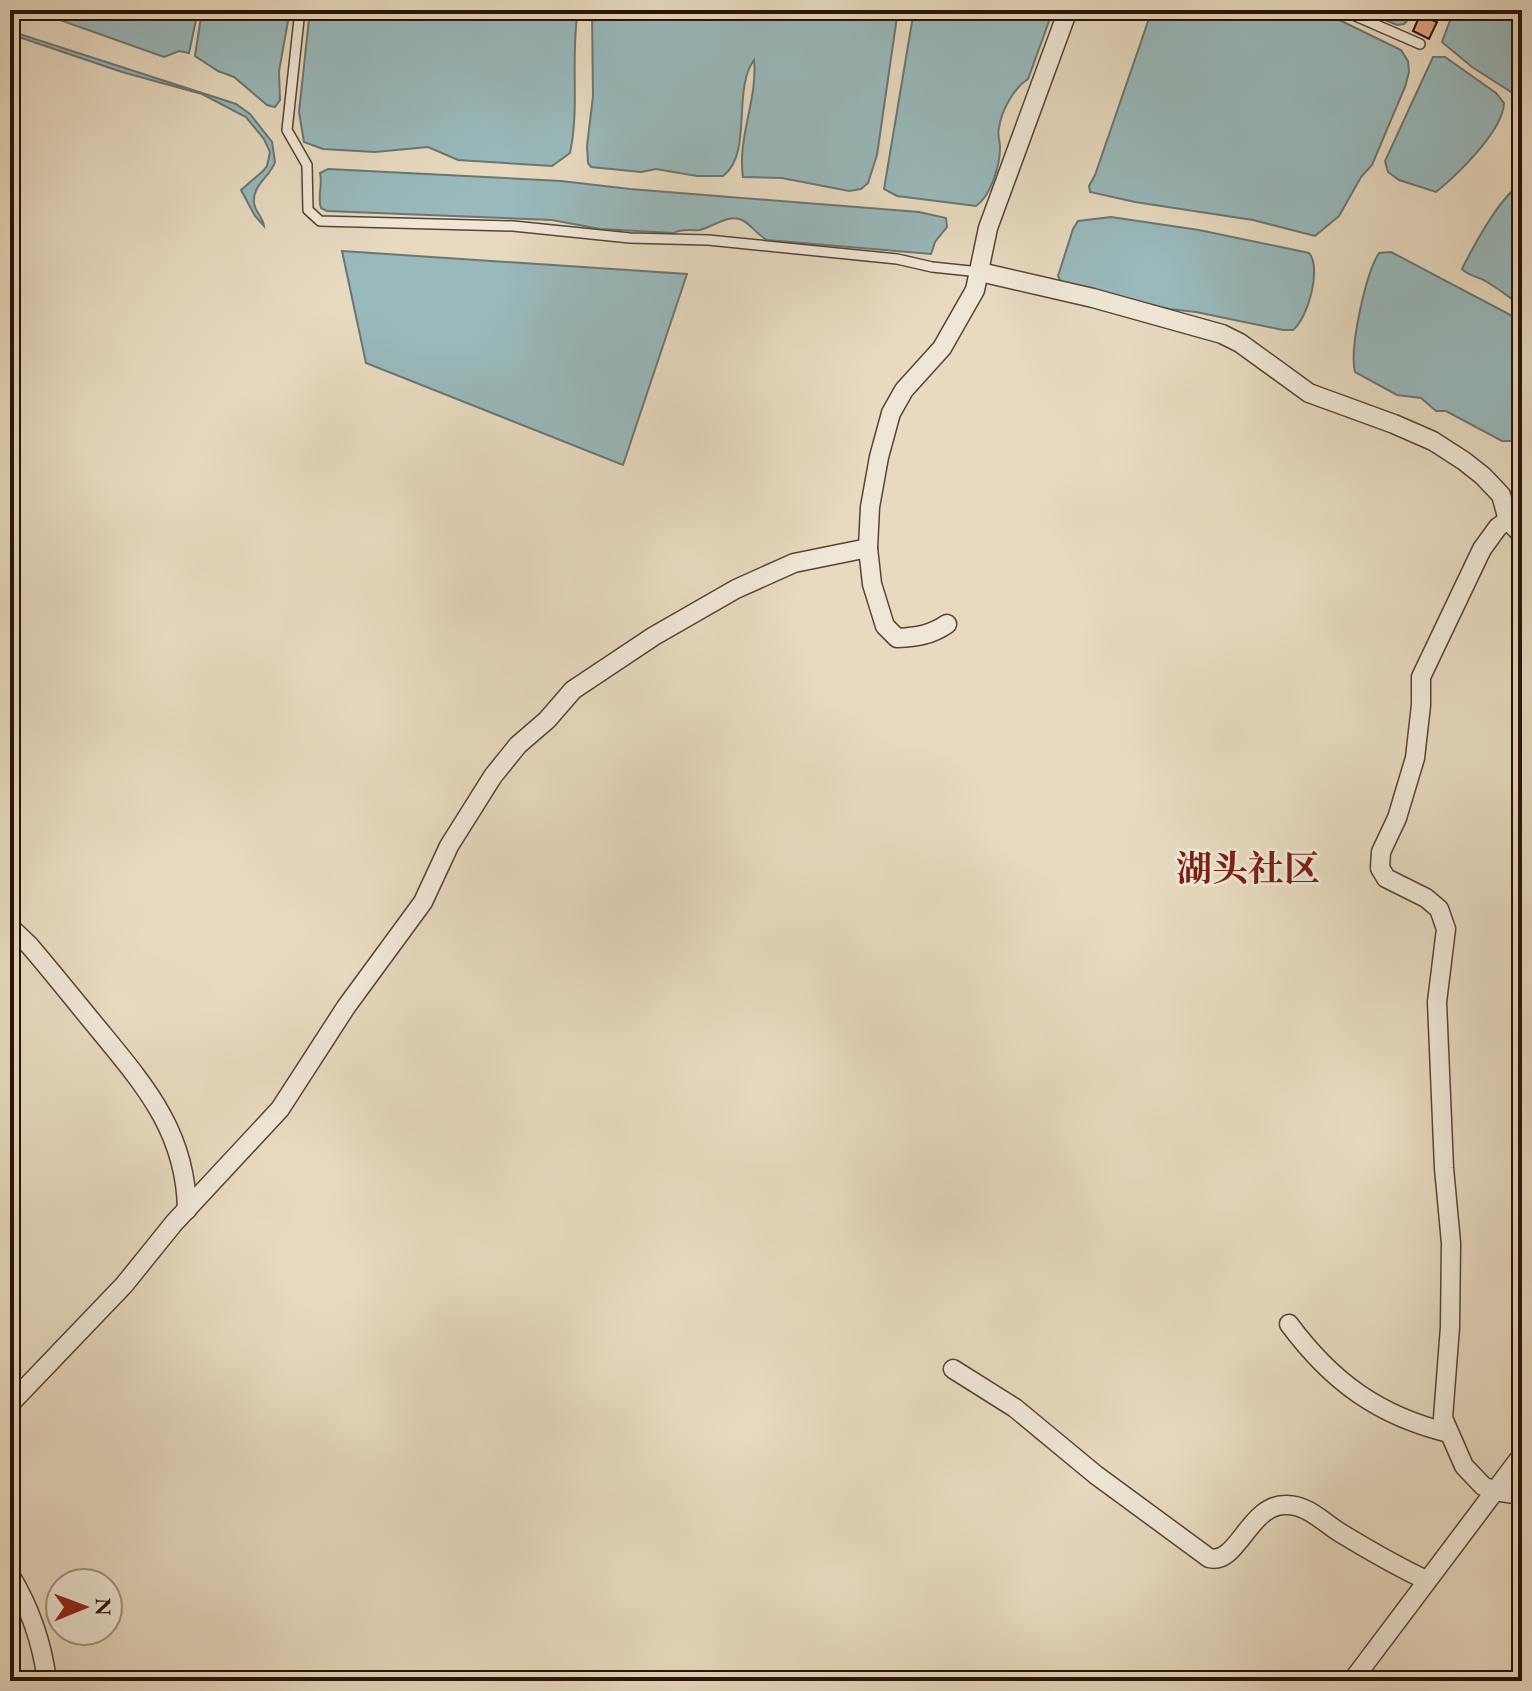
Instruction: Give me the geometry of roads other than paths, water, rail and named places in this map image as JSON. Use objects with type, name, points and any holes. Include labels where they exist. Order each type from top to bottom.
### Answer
[{"type":"street","points":[[947,624],[934,633],[897,638],[885,626],[872,584],[868,548],[870,507],[879,457],[891,413],[904,390],[942,348],[975,290],[988,228],[1068,10]]},
{"type":"street","points":[[980,272],[1093,298],[1231,338],[1309,393],[1433,441],[1464,461],[1501,495],[1508,520],[1522,535]]},
{"type":"street","points":[[1508,520],[1498,527],[1482,549],[1421,677],[1421,716],[1415,758],[1397,818],[1381,852],[1380,868],[1386,878],[1426,898],[1439,909],[1446,929],[1437,1002],[1444,1168],[1451,1243],[1450,1327],[1443,1418],[1464,1466],[1483,1486],[1522,1495]]},
{"type":"street","points":[[10,1404],[124,1285],[187,1210],[280,1109],[346,1007],[423,902],[449,846],[493,776],[518,745],[547,720],[573,690],[654,636],[736,589],[794,563],[868,548]]},
{"type":"street","points":[[10,927],[29,945],[144,1084],[165,1118],[180,1157],[187,1191],[187,1210]]},
{"type":"street","points":[[1289,1324],[1349,1389],[1394,1415],[1449,1433]]},
{"type":"street","points":[[953,1369],[1015,1408],[1096,1475],[1209,1558],[1221,1559],[1229,1554],[1257,1518],[1274,1507],[1286,1504],[1305,1509],[1426,1580]]},
{"type":"street","points":[[1352,1681],[1522,1455]]},
{"type":"street","points":[[10,1575],[35,1621],[47,1681]]},
{"type":"lane","points":[[300,10],[287,130],[307,165],[308,210],[320,221],[513,226],[630,238],[708,240],[897,259],[932,267],[980,272]]},
{"type":"lane","points":[[1342,10],[1420,44]]},
{"type":"water","points":[[38,10],[198,10],[189,53],[179,51],[164,57]]},
{"type":"water","points":[[202,10],[290,10],[279,71],[280,100],[275,107],[267,105],[234,77],[195,56]]},
{"type":"water","points":[[310,10],[578,10],[570,153],[552,166],[458,160],[428,147],[375,152],[323,149],[304,142],[299,112]]},
{"type":"water","points":[[592,10],[898,10],[877,155],[868,183],[861,189],[849,191],[782,178],[743,177],[743,148],[753,89],[754,60],[744,87],[737,153],[732,166],[723,176],[697,176],[656,169],[641,172],[591,167],[587,146],[593,96]]},
{"type":"water","points":[[914,10],[1053,10],[1028,79],[1013,94],[1002,114],[996,171],[986,195],[976,206],[897,196],[884,189]]},
{"type":"water","points":[[1152,10],[1319,10],[1401,50],[1408,61],[1409,72],[1372,165],[1361,177],[1339,216],[1315,236],[1253,220],[1090,192],[1089,186]]},
{"type":"water","points":[[1361,10],[1417,10],[1404,24],[1397,25]]},
{"type":"water","points":[[1454,10],[1522,10],[1522,99],[1472,67],[1442,42]]},
{"type":"water","points":[[10,31],[236,104],[250,114],[272,142],[275,162],[254,197],[264,226],[241,190],[267,166],[270,152],[264,139],[246,117],[202,94],[122,72],[10,34]]},
{"type":"water","points":[[1433,57],[1445,57],[1496,93],[1504,103],[1502,114],[1488,139],[1436,192],[1399,180],[1388,172],[1385,161]]},
{"type":"water","points":[[328,169],[561,181],[919,212],[946,218],[947,227],[935,242],[931,254],[767,240],[737,218],[704,229],[674,233],[600,229],[552,220],[327,211],[320,204],[320,173]]},
{"type":"water","points":[[1522,184],[1522,306],[1462,269],[1497,209]]},
{"type":"water","points":[[1111,217],[1199,230],[1309,253],[1313,260],[1314,281],[1304,315],[1293,330],[1283,330],[1169,309],[1061,282],[1058,276],[1078,221]]},
{"type":"water","points":[[342,251],[687,274],[623,465],[366,363]]},
{"type":"water","points":[[1391,252],[1522,321],[1522,441],[1502,441],[1446,411],[1436,411],[1421,398],[1397,395],[1355,372],[1354,346],[1369,277],[1379,253]]},
{"type":"district","name":"湖头社区","points":[[1248,868]]}]
